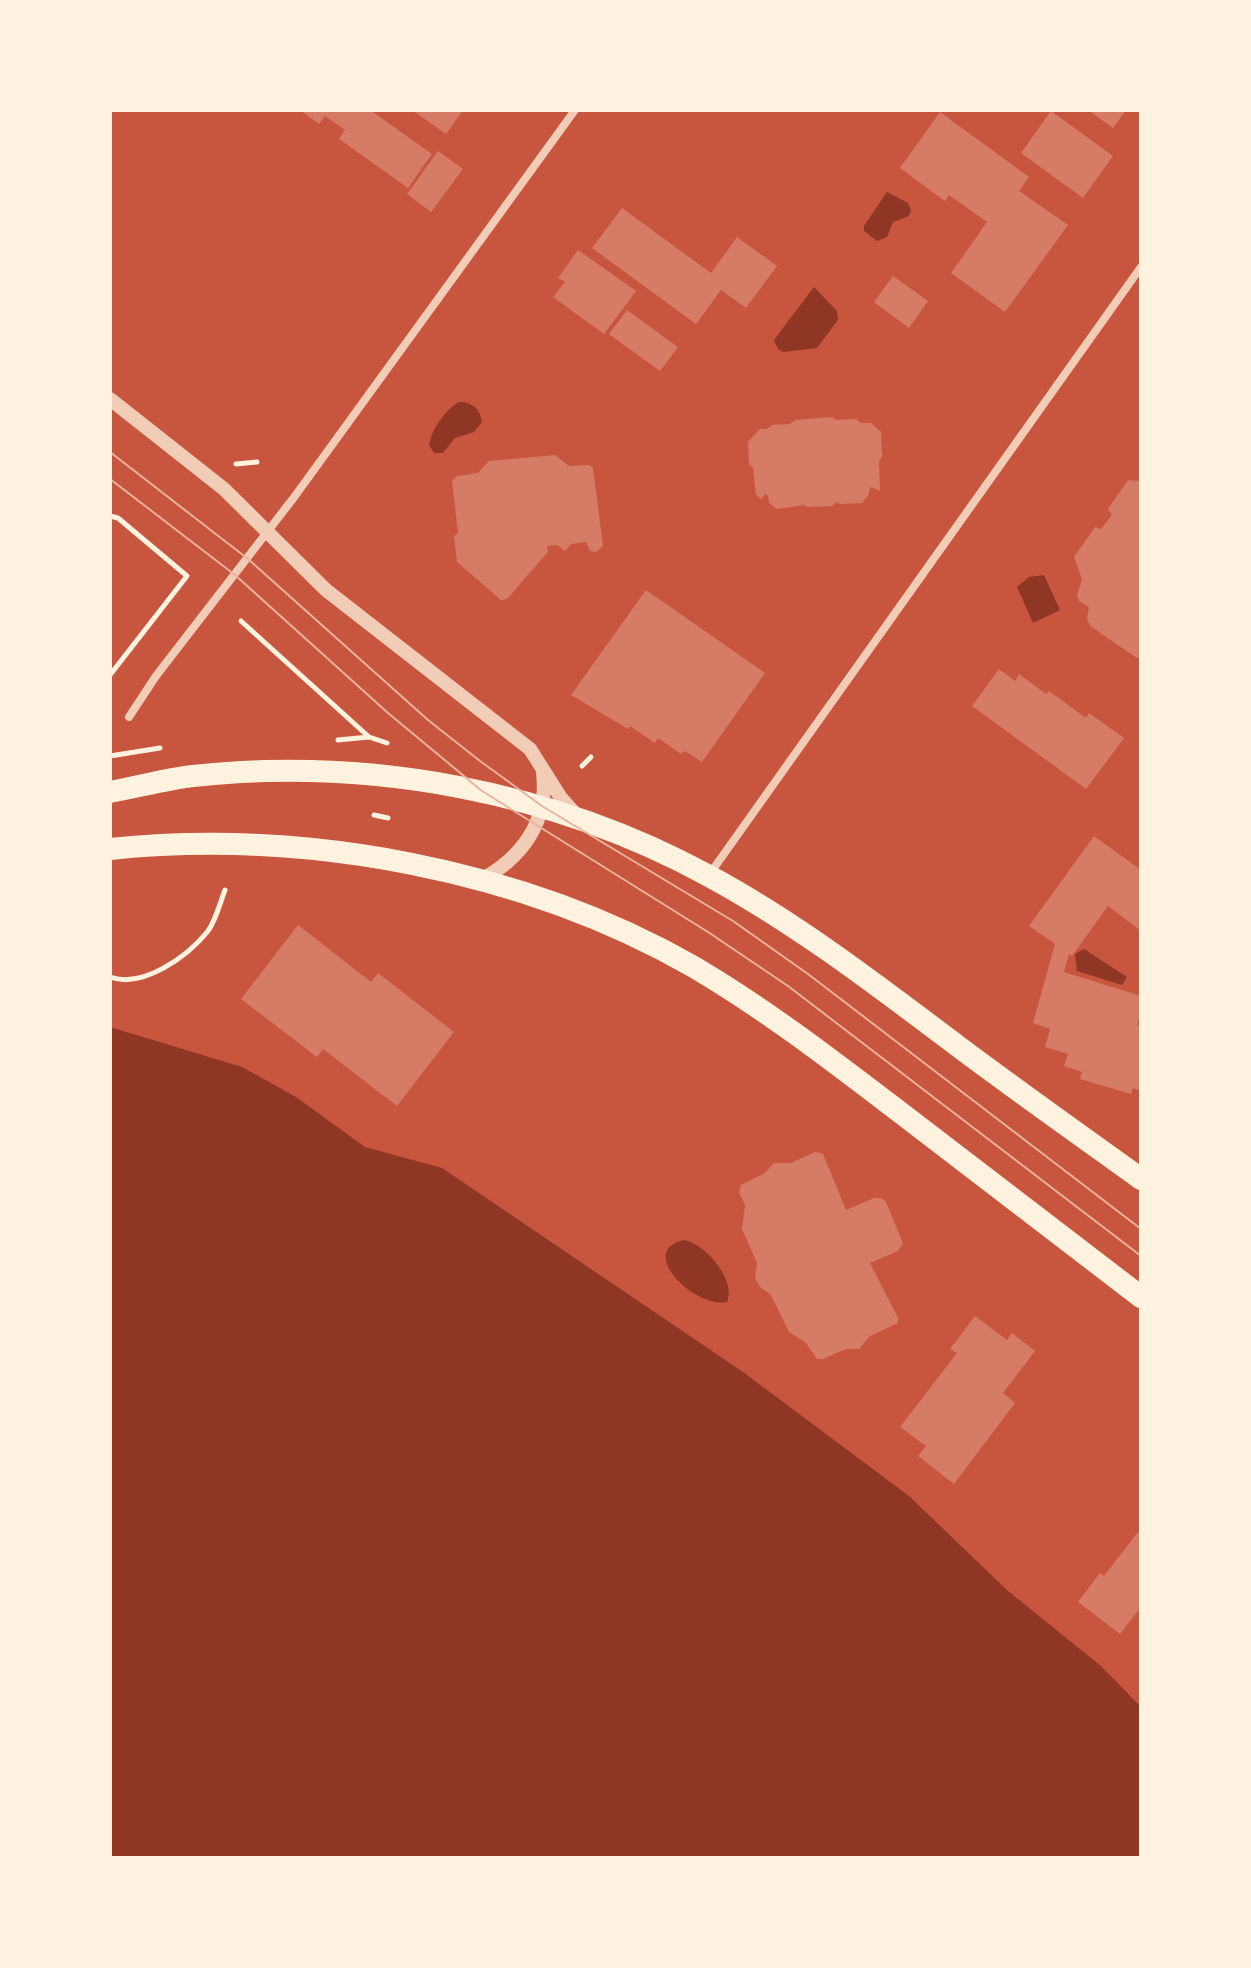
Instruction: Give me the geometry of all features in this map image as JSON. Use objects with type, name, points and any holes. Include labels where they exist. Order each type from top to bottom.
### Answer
[{"type":"highway","points":[[110,792],[193,776],[355,773],[455,786],[542,806],[580,819],[709,876],[853,967],[1141,1179]]},
{"type":"highway","points":[[110,849],[231,842],[316,847],[416,865],[478,881],[551,903],[619,931],[690,965],[810,1043],[1141,1297]]},
{"type":"street","points":[[129,717],[156,676],[268,533],[575,110]]},
{"type":"street","points":[[709,876],[1141,267]]},
{"type":"street","points":[[110,399],[217,483],[326,590],[530,749],[561,798],[580,819]]},
{"type":"street","points":[[478,881],[502,868],[520,852],[532,834],[542,806],[544,784],[541,765]]},
{"type":"path","points":[[110,513],[187,576],[110,675]]},
{"type":"path","points":[[241,621],[369,737],[387,743]]},
{"type":"path","points":[[582,766],[591,757]]},
{"type":"path","points":[[374,815],[388,818]]},
{"type":"path","points":[[110,977],[119,980],[154,973],[183,957],[210,929],[225,890]]},
{"type":"shaded area","points":[[887,192],[908,203],[911,211],[909,216],[893,222],[887,237],[877,241],[864,231],[864,226]]},
{"type":"shaded area","points":[[814,287],[837,311],[838,320],[817,348],[783,352],[774,340]]},
{"type":"shaded area","points":[[459,402],[475,407],[482,422],[474,432],[455,438],[443,453],[434,453],[429,445],[436,426]]},
{"type":"shaded area","points":[[1044,575],[1060,610],[1033,623],[1017,587],[1029,577]]},
{"type":"shaded area","points":[[1084,949],[1127,977],[1122,985],[1077,971],[1075,954]]},
{"type":"shaded area","points":[[110,1027],[242,1067],[296,1097],[365,1147],[442,1168],[743,1372],[909,1496],[1008,1591],[1101,1666],[1141,1707],[1141,1858],[110,1858]]},
{"type":"shaded area","points":[[684,1240],[701,1248],[718,1265],[728,1284],[727,1302],[700,1297],[676,1278],[668,1266],[666,1255],[671,1246]]},
{"type":"building","points":[[300,110],[370,110],[432,154],[408,188],[339,139],[345,130],[325,116],[319,124]]},
{"type":"building","points":[[412,110],[463,110],[446,134]]},
{"type":"building","points":[[1088,110],[1126,110],[1113,128]]},
{"type":"building","points":[[1051,111],[1113,156],[1083,198],[1021,153]]},
{"type":"building","points":[[940,112],[1029,177],[1019,191],[1068,225],[1005,312],[951,273],[987,222],[949,195],[945,201],[900,168]]},
{"type":"building","points":[[438,151],[463,169],[431,212],[407,194]]},
{"type":"building","points":[[622,208],[711,273],[737,237],[777,266],[746,308],[721,290],[696,324],[592,248]]},
{"type":"building","points":[[578,250],[636,291],[604,334],[553,297],[565,282],[558,278]]},
{"type":"building","points":[[893,276],[928,301],[909,328],[874,302]]},
{"type":"building","points":[[627,310],[678,347],[660,371],[609,334]]},
{"type":"building","points":[[832,417],[871,423],[881,432],[880,491],[870,487],[862,503],[836,502],[832,506],[804,505],[777,509],[769,503],[765,494],[762,499],[756,495],[748,442],[760,429],[790,424],[795,420]]},
{"type":"building","points":[[555,455],[569,466],[589,465],[593,468],[603,546],[596,552],[590,551],[586,542],[571,544],[565,551],[557,545],[547,546],[548,552],[507,599],[501,600],[457,562],[454,536],[458,533],[452,481],[457,476],[478,473],[489,461]]},
{"type":"building","points":[[1128,480],[1141,481],[1141,658],[1090,626],[1087,619],[1089,607],[1077,596],[1082,579],[1074,557],[1095,527],[1101,529],[1112,515],[1108,509]]},
{"type":"building","points":[[646,590],[765,673],[702,762],[685,751],[681,754],[658,738],[655,743],[571,695]]},
{"type":"building","points":[[999,669],[1015,681],[1019,674],[1086,718],[1089,713],[1124,738],[1086,789],[972,706]]},
{"type":"building","points":[[1094,836],[1141,870],[1141,931],[1108,906],[1072,956],[1069,954],[1064,972],[1141,996],[1141,1014],[1137,1025],[1141,1026],[1141,1091],[1133,1088],[1131,1094],[1080,1079],[1082,1072],[1064,1066],[1068,1054],[1045,1047],[1050,1029],[1033,1023],[1055,944],[1029,926]]},
{"type":"building","points":[[298,925],[371,982],[378,973],[454,1032],[397,1106],[323,1049],[317,1057],[241,999]]},
{"type":"building","points":[[815,1152],[823,1154],[846,1210],[881,1198],[886,1202],[903,1243],[898,1251],[870,1263],[898,1323],[870,1336],[859,1349],[846,1349],[823,1359],[817,1359],[806,1343],[789,1332],[771,1295],[760,1287],[755,1278],[757,1263],[742,1229],[745,1205],[739,1192],[741,1185],[765,1173],[774,1163],[791,1163]]},
{"type":"building","points":[[975,1316],[1007,1340],[1012,1333],[1035,1351],[1003,1393],[1015,1403],[954,1484],[918,1456],[926,1446],[900,1427],[957,1353],[950,1349]]},
{"type":"building","points":[[1141,1528],[1141,1607],[1120,1634],[1078,1602],[1100,1573],[1104,1576]]},
{"type":"tram line","points":[[110,452],[248,559],[428,720],[480,761],[542,806],[733,921],[808,974],[1141,1229]]},
{"type":"tram line","points":[[110,479],[235,575],[388,713],[482,791],[708,932],[788,986],[1141,1256]]}]
